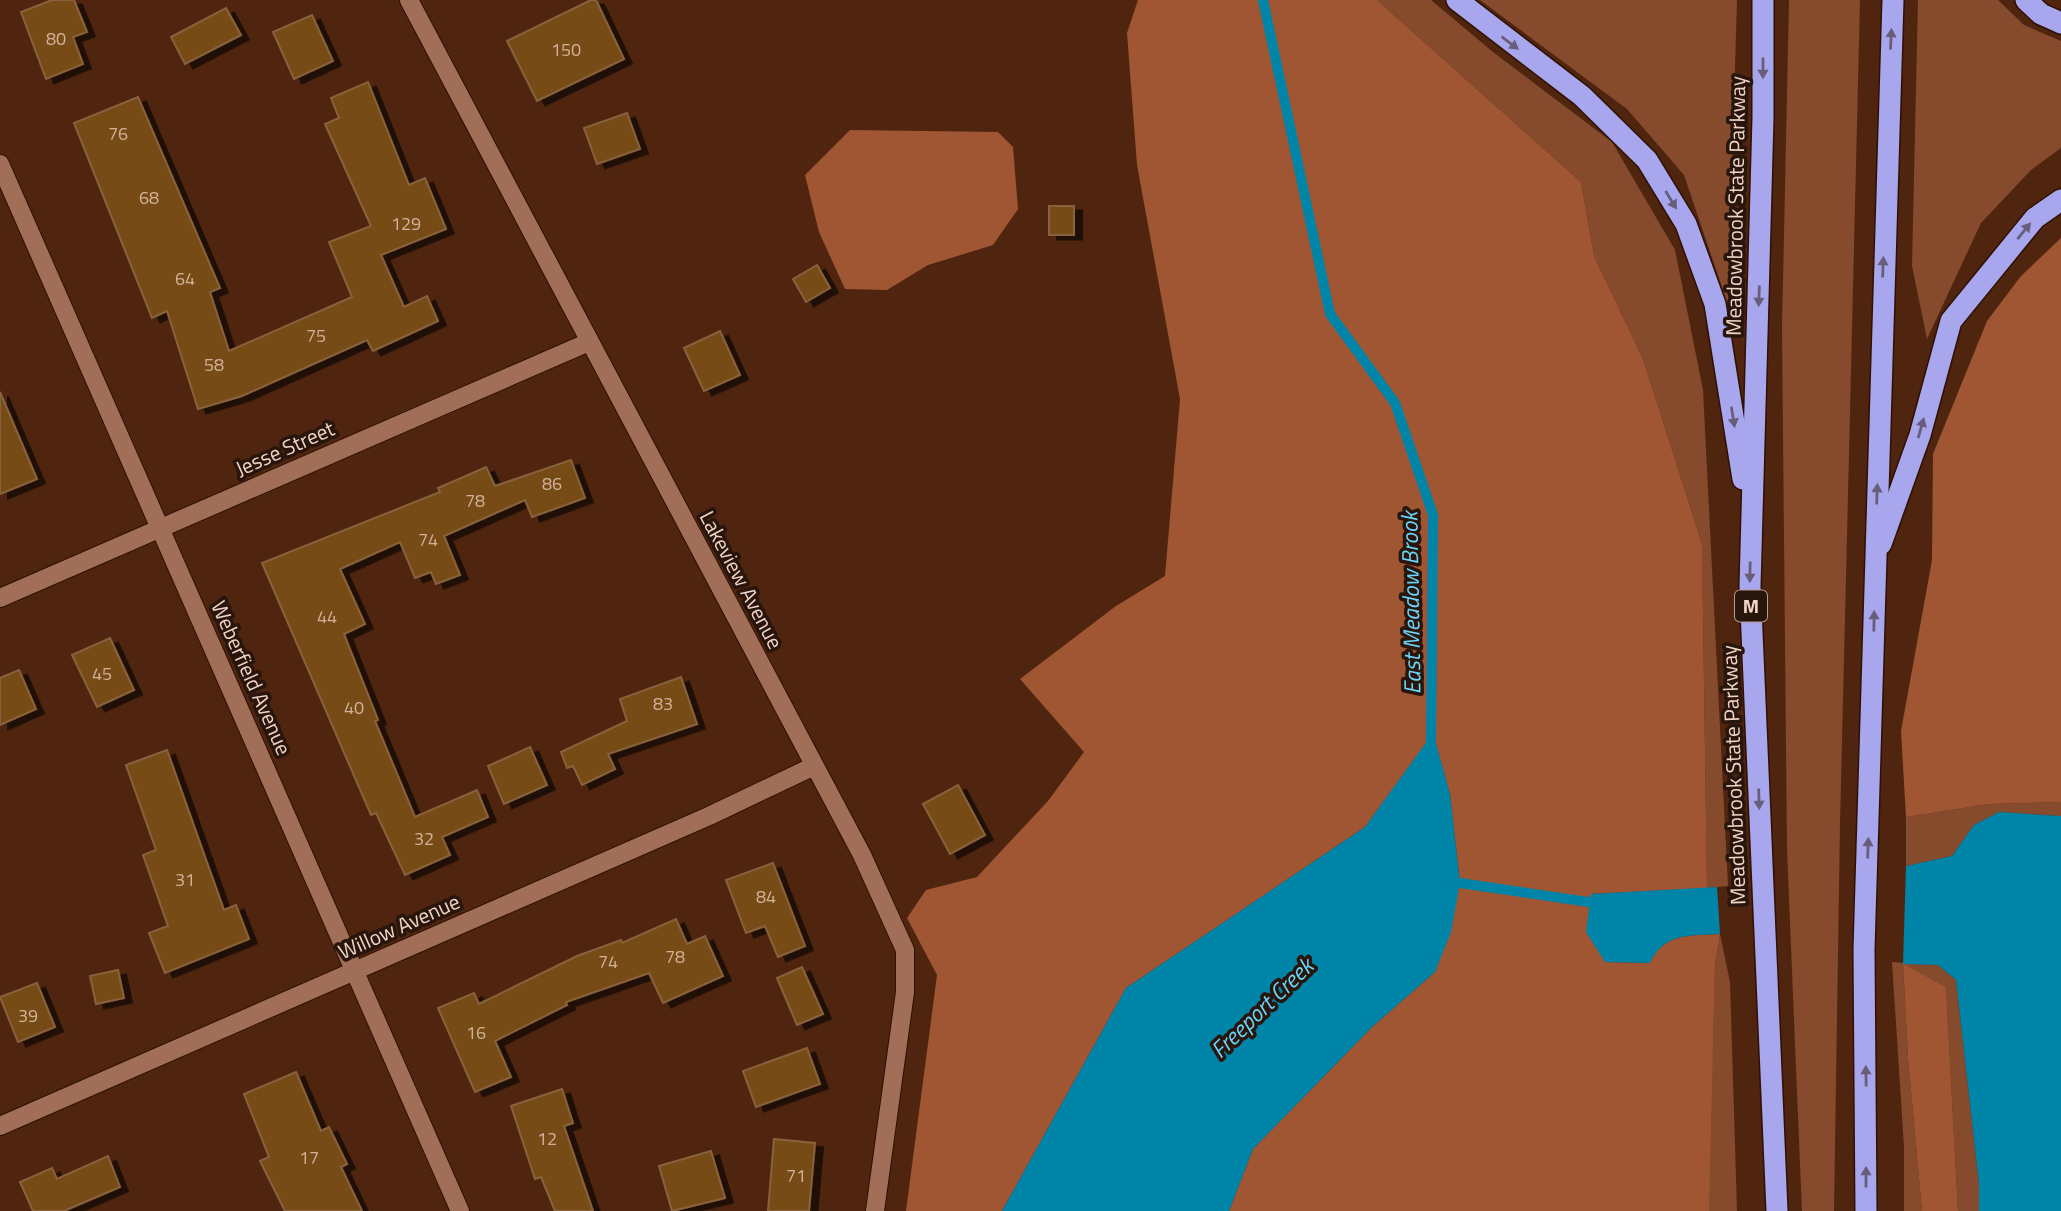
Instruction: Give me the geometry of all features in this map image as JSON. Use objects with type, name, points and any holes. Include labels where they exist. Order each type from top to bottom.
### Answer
[{"type":"highway","points":[[1457,0],[1582,96],[1647,160],[1686,224],[1715,304],[1751,528]]},
{"type":"highway","name":"Meadowbrook State Parkway","points":[[1763,0],[1763,118],[1751,614],[1777,1211]]},
{"type":"highway","points":[[1866,1211],[1864,949],[1893,0]]},
{"type":"highway","points":[[2026,0],[2041,14],[2061,23]]},
{"type":"highway","points":[[1875,562],[1920,435],[1951,321],[2035,218],[2061,200]]},
{"type":"street","name":"Lakeview Avenue","points":[[409,0],[862,855],[905,950],[905,992],[874,1211]]},
{"type":"street","name":"Weberfield Avenue","points":[[0,164],[460,1211]]},
{"type":"street","name":"Jesse Street","points":[[0,598],[589,342]]},
{"type":"street","name":"Willow Avenue","points":[[0,1126],[709,816],[814,766]]},
{"type":"shaded area","points":[[1138,0],[1377,0],[1581,182],[1594,256],[1643,359],[1702,544],[1707,888],[1591,894],[1605,962],[1649,963],[1655,953],[1671,941],[1689,936],[1720,934],[1715,965],[1709,1211],[1229,1211],[1253,1149],[1372,1027],[1435,972],[1460,883],[1450,794],[1433,734],[1365,827],[1126,988],[1002,1211],[906,1211],[937,975],[907,918],[926,890],[977,877],[1048,801],[1084,752],[1020,679],[1116,606],[1165,576],[1180,399],[1137,165],[1127,33]]},
{"type":"shaded area","points":[[1377,0],[1431,0],[1493,52],[1612,142],[1675,250],[1703,390],[1728,886],[1707,888],[1702,544],[1643,359],[1594,256],[1581,182]]},
{"type":"shaded area","points":[[1480,0],[1737,0],[1728,305],[1684,175],[1627,109]]},
{"type":"shaded area","points":[[1789,0],[1860,0],[1840,823],[1834,1211],[1802,1211],[1787,850],[1782,327]]},
{"type":"shaded area","points":[[1918,0],[1998,0],[2024,25],[2061,41],[2061,148],[2031,170],[1981,223],[1927,339],[1912,266]]},
{"type":"shaded area","points":[[850,130],[998,132],[1013,147],[1018,209],[993,245],[928,265],[887,290],[845,289],[819,232],[805,175]]},
{"type":"shaded area","points":[[2061,238],[2061,802],[1989,804],[1906,817],[1901,731],[1932,560],[1933,454],[1987,321],[2021,276]]},
{"type":"shaded area","points":[[2061,802],[2061,816],[1999,812],[1974,825],[1952,856],[1906,866],[1906,817],[1989,804]]},
{"type":"shaded area","points":[[1720,934],[1730,982],[1737,1211],[1709,1211],[1708,1203],[1715,965]]},
{"type":"shaded area","points":[[1892,962],[1938,965],[1956,980],[1979,1184],[1979,1211],[1958,1211],[1946,987],[1903,965],[1908,1058],[1922,1211],[1904,1211],[1904,1147]]},
{"type":"shaded area","points":[[1903,964],[1946,987],[1958,1211],[1922,1211],[1908,1058]]},
{"type":"water","name":"Freeport Creek","points":[[1433,733],[1450,794],[1460,883],[1451,932],[1435,972],[1372,1027],[1253,1149],[1229,1211],[1002,1211],[1126,988],[1365,827]]},
{"type":"water","points":[[1999,812],[2061,816],[2061,1211],[1979,1211],[1979,1184],[1956,980],[1938,965],[1903,964],[1906,866],[1952,856],[1974,825]]},
{"type":"water","points":[[1717,887],[1720,934],[1688,936],[1670,941],[1656,953],[1650,963],[1605,962],[1586,932],[1591,894]]},
{"type":"building","points":[[52,0],[74,0],[87,32],[73,37],[83,64],[46,79],[21,12]]},
{"type":"building","points":[[596,0],[624,59],[537,101],[507,41]]},
{"type":"building","points":[[226,8],[241,35],[185,64],[171,37]]},
{"type":"building","points":[[312,15],[333,61],[294,79],[273,32]]},
{"type":"building","points":[[368,82],[409,185],[425,178],[446,229],[381,255],[404,307],[427,296],[438,321],[373,351],[367,340],[242,396],[198,409],[167,311],[152,318],[74,123],[138,97],[220,288],[210,292],[229,351],[352,297],[329,242],[371,226],[325,124],[339,118],[331,98]]},
{"type":"building","points":[[627,113],[640,149],[597,164],[584,128]]},
{"type":"building","points":[[1049,206],[1074,206],[1074,235],[1049,235]]},
{"type":"building","points":[[817,265],[830,288],[806,302],[793,279]]},
{"type":"building","points":[[720,331],[740,375],[704,391],[684,348]]},
{"type":"building","points":[[0,392],[37,479],[0,494]]},
{"type":"building","points":[[571,460],[585,498],[532,517],[525,500],[444,536],[460,575],[436,584],[431,572],[415,578],[400,542],[340,569],[365,624],[344,634],[378,720],[375,721],[415,817],[477,790],[488,817],[442,837],[450,855],[405,875],[376,813],[371,815],[262,563],[440,492],[438,488],[486,467],[495,486]]},
{"type":"building","points":[[110,638],[134,690],[97,707],[72,655]]},
{"type":"building","points":[[19,670],[36,709],[0,725],[0,678]]},
{"type":"building","points":[[681,677],[697,724],[608,754],[615,769],[582,785],[573,766],[567,768],[561,752],[627,721],[620,699]]},
{"type":"building","points":[[530,747],[547,785],[504,804],[488,766]]},
{"type":"building","points":[[167,750],[224,910],[236,905],[249,939],[165,973],[149,933],[168,926],[143,855],[156,850],[126,765]]},
{"type":"building","points":[[958,785],[985,835],[950,854],[923,804]]},
{"type":"building","points":[[773,863],[805,946],[778,957],[765,926],[746,933],[726,880]]},
{"type":"building","points":[[676,919],[687,944],[705,936],[723,976],[663,1003],[649,973],[566,1002],[567,1005],[495,1041],[511,1077],[475,1092],[438,1008],[474,993],[479,1004],[577,956],[621,940],[622,943]]},
{"type":"building","points":[[802,967],[823,1014],[797,1025],[777,978]]},
{"type":"building","points":[[118,970],[124,998],[96,1004],[90,976]]},
{"type":"building","points":[[37,983],[55,1027],[18,1042],[0,997]]},
{"type":"building","points":[[807,1048],[820,1084],[756,1107],[743,1071]]},
{"type":"building","points":[[296,1072],[321,1131],[329,1127],[347,1164],[341,1167],[362,1211],[285,1211],[260,1161],[269,1157],[244,1094]]},
{"type":"building","points":[[562,1089],[573,1123],[564,1126],[593,1211],[555,1211],[541,1177],[535,1179],[511,1106]]},
{"type":"building","points":[[774,1139],[815,1143],[809,1211],[768,1211]]},
{"type":"building","points":[[711,1151],[725,1198],[672,1211],[659,1166]]},
{"type":"building","points":[[108,1156],[120,1187],[64,1211],[33,1211],[20,1182],[52,1168],[57,1179]]},
{"type":"waterway","name":"East Meadow Brook","points":[[1263,0],[1330,314],[1395,403],[1433,515],[1431,744]]},
{"type":"waterway","points":[[1460,883],[1602,904]]}]
